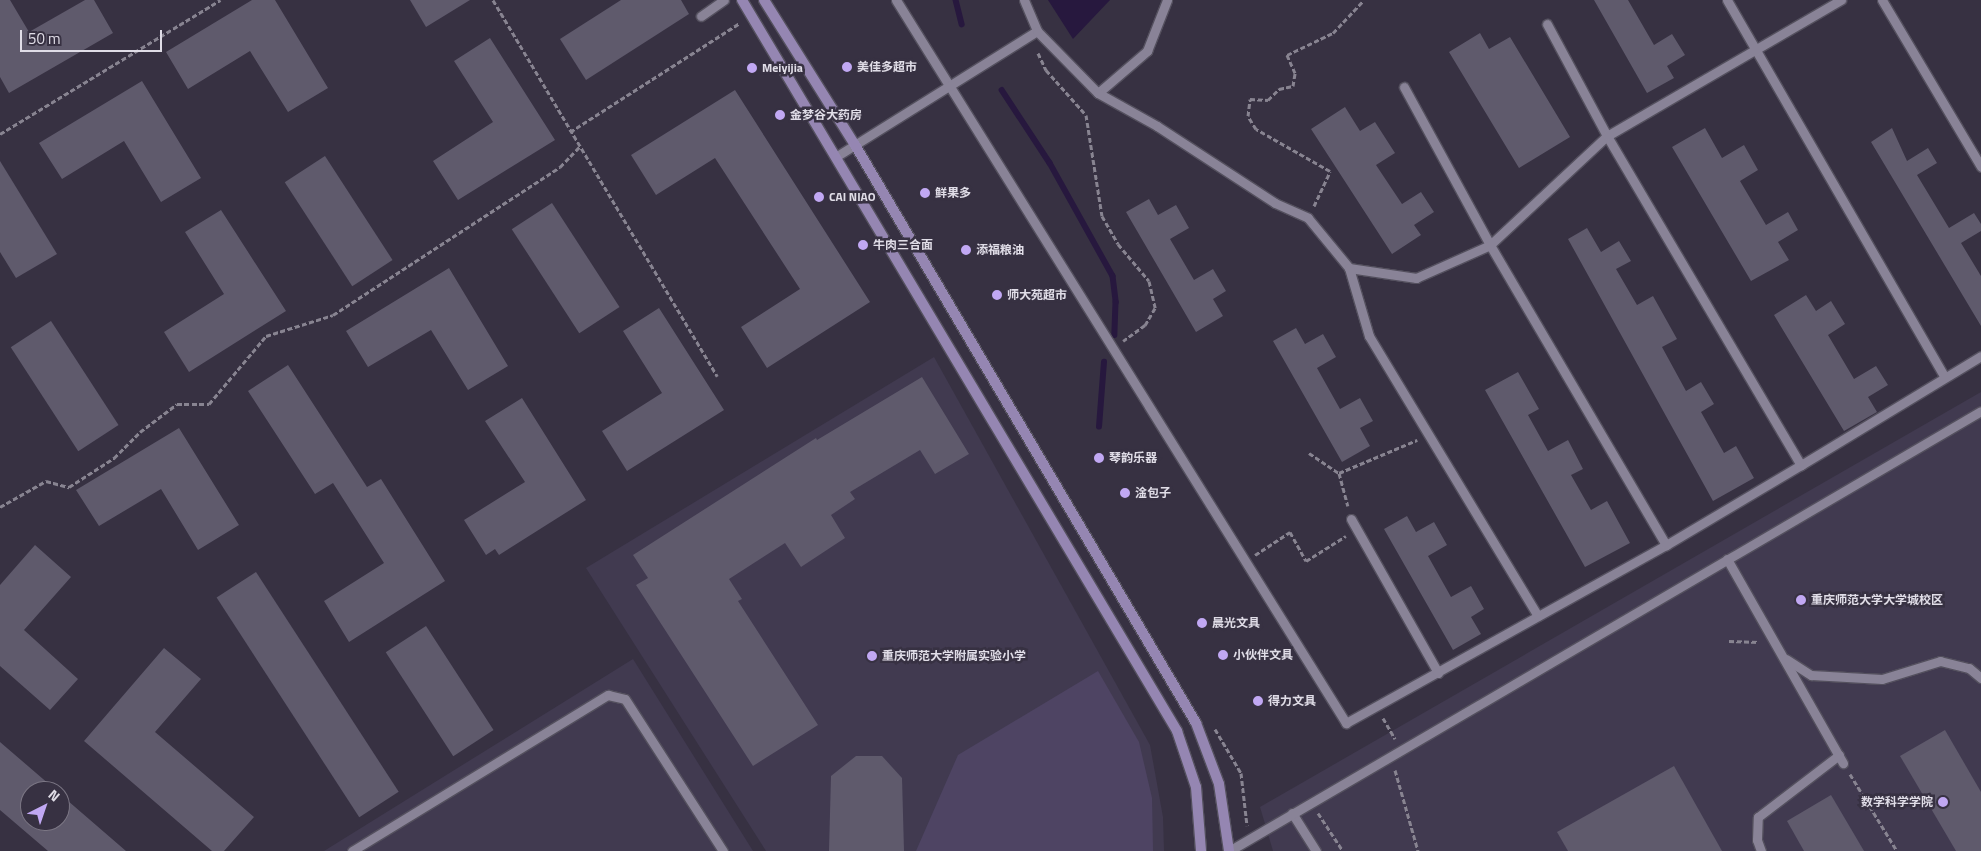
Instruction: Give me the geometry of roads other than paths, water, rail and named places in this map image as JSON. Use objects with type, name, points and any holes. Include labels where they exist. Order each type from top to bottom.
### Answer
[{"type":"street","points":[[742,0],[837,156],[1177,731],[1196,787],[1202,851]]},
{"type":"street","points":[[764,0],[855,145],[1196,723],[1219,784],[1229,851]]},
{"type":"lane","points":[[700,16],[724,0]]},
{"type":"lane","points":[[896,0],[948,87],[1346,723],[1438,674],[1666,545],[1981,356]]},
{"type":"lane","points":[[1024,0],[1039,33],[1098,93],[1157,126],[1275,203],[1308,218],[1349,268],[1369,336],[1538,616]]},
{"type":"lane","points":[[1098,93],[1147,51],[1167,0]]},
{"type":"lane","points":[[1727,0],[1945,377]]},
{"type":"lane","points":[[1349,268],[1416,278],[1490,245],[1607,136],[1755,48],[1841,0]]},
{"type":"lane","points":[[1882,0],[1981,168]]},
{"type":"lane","points":[[1546,24],[1607,136],[1801,465]]},
{"type":"lane","points":[[837,156],[1039,33]]},
{"type":"lane","points":[[1404,87],[1490,245],[1666,545]]},
{"type":"lane","points":[[1229,851],[1981,411]]},
{"type":"lane","points":[[1352,519],[1438,674]]},
{"type":"lane","points":[[1727,560],[1841,759],[1758,817],[1757,840],[1761,851]]},
{"type":"lane","points":[[1784,657],[1811,675],[1882,679],[1940,661],[1969,668],[1981,678]]},
{"type":"lane","points":[[352,851],[608,695],[625,700],[723,851]]},
{"type":"lane","points":[[1292,813],[1316,851]]},
{"type":"waterway","points":[[956,0],[962,24]]},
{"type":"waterway","points":[[1002,90],[1050,163],[1113,276],[1116,302],[1115,335]]},
{"type":"waterway","points":[[1099,427],[1104,362]]},
{"type":"place","name":"美佳多超市","points":[[847,67]]},
{"type":"place","name":"Meiyijia","points":[[752,68]]},
{"type":"place","name":"金梦谷大药房","points":[[780,115]]},
{"type":"place","name":"鲜果多","points":[[925,193]]},
{"type":"place","name":"CAI NIAO","points":[[819,197]]},
{"type":"place","name":"牛肉三合面","points":[[863,245]]},
{"type":"place","name":"添福粮油","points":[[966,250]]},
{"type":"place","name":"师大苑超市","points":[[997,295]]},
{"type":"place","name":"琴韵乐器","points":[[1099,458]]},
{"type":"place","name":"淦包子","points":[[1125,493]]},
{"type":"place","name":"重庆师范大学大学城校区","points":[[1801,600]]},
{"type":"place","name":"晨光文具","points":[[1202,623]]},
{"type":"place","name":"小伙伴文具","points":[[1223,655]]},
{"type":"place","name":"重庆师范大学附属实验小学","points":[[872,656]]},
{"type":"place","name":"得力文具","points":[[1258,701]]},
{"type":"place","name":"数学科学学院","points":[[1943,802]]}]
